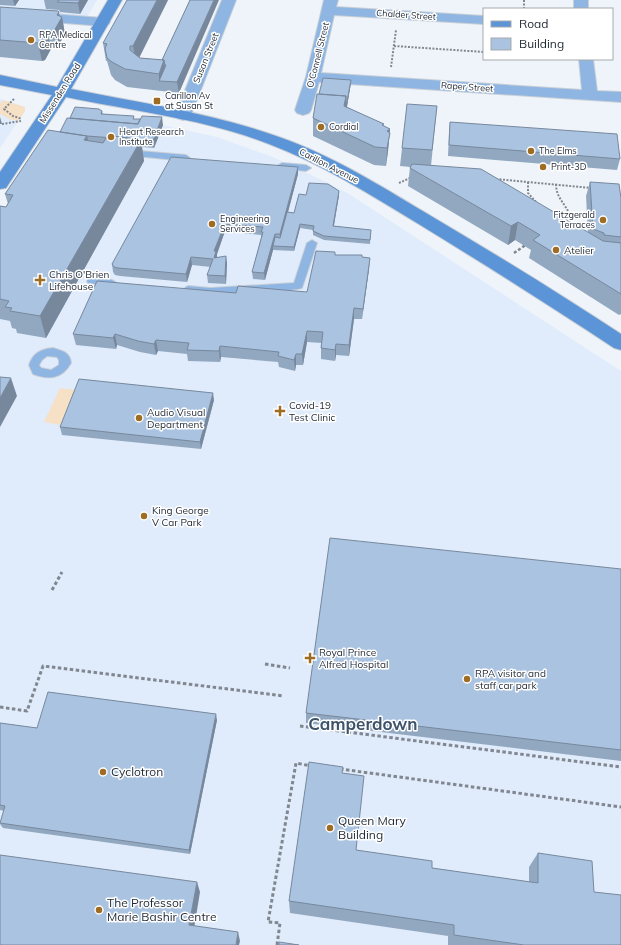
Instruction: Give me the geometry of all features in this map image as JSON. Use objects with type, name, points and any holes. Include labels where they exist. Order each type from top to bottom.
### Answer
[{"type":"main road","name":"Missenden Road","points":[[0,184],[33,145],[61,92],[115,0]]},
{"type":"main road","name":"Carillon Avenue","points":[[0,80],[215,122],[274,140],[319,159],[526,281],[621,343]]},
{"type":"street","name":"Susan Street","points":[[183,115],[229,0]]},
{"type":"street","name":"Chalder Street","points":[[330,5],[398,14],[465,12],[483,20]]},
{"type":"street","name":"O'Connell Street","points":[[303,110],[313,77],[330,5]]},
{"type":"street","points":[[0,14],[102,22]]},
{"type":"street","points":[[586,60],[590,94]]},
{"type":"street","name":"Raper Street","points":[[313,77],[621,97]]},
{"type":"lane","points":[[122,153],[197,159]]},
{"type":"lane","points":[[275,166],[306,168]]},
{"type":"lane","points":[[178,288],[210,291],[298,286],[312,243]]},
{"type":"lane","points":[[92,281],[123,284]]},
{"type":"path","points":[[388,82],[398,14]]},
{"type":"path","points":[[394,46],[483,52]]},
{"type":"path","points":[[2,124],[24,120],[13,116],[4,109],[16,97]]},
{"type":"path","points":[[397,184],[414,176]]},
{"type":"path","points":[[489,179],[592,188]]},
{"type":"path","points":[[528,182],[528,193],[535,202],[539,204]]},
{"type":"path","points":[[556,184],[558,199],[569,212],[571,217],[568,227]]},
{"type":"path","points":[[514,253],[533,241]]},
{"type":"path","points":[[52,590],[62,572]]},
{"type":"path","points":[[265,664],[290,668]]},
{"type":"path","points":[[0,707],[27,711],[43,666],[284,696]]},
{"type":"path","points":[[300,726],[621,767]]},
{"type":"path","points":[[277,945],[280,923],[268,922],[296,764],[319,767]]},
{"type":"path","points":[[335,769],[621,807]]},
{"type":"shaded area","points":[[0,0],[97,0],[87,17],[0,10]]},
{"type":"shaded area","points":[[0,99],[25,107],[25,111],[0,148]]},
{"type":"shaded area","points":[[3,100],[25,107],[25,111],[18,121],[9,119],[0,114],[0,104]]},
{"type":"shaded area","name":"Royal Prince Alfred Hospital","points":[[79,109],[116,115],[217,137],[273,157],[326,182],[349,194],[621,371],[621,945],[0,945],[0,223]]},
{"type":"shaded area","points":[[60,388],[76,390],[61,425],[44,422]]},
{"type":"building","points":[[59,0],[80,0],[78,3],[57,2]]},
{"type":"building","points":[[127,0],[157,0],[133,46],[130,46],[130,50],[140,58],[164,60],[159,74],[125,69],[107,58],[105,48],[107,44],[103,43]]},
{"type":"building","points":[[190,0],[214,0],[177,82],[159,81],[166,65],[164,60],[162,60]]},
{"type":"building","points":[[0,7],[58,11],[59,12],[57,15],[62,17],[54,31],[47,31],[41,42],[0,40]]},
{"type":"building","points":[[323,78],[351,80],[346,107],[346,96],[319,94]]},
{"type":"building","points":[[317,94],[346,96],[344,106],[384,124],[382,125],[390,129],[387,131],[390,133],[387,148],[375,147],[313,118]]},
{"type":"building","points":[[407,104],[437,106],[432,150],[402,148]]},
{"type":"building","points":[[75,107],[99,109],[102,111],[101,114],[134,116],[133,119],[140,119],[138,124],[70,118]]},
{"type":"building","points":[[142,116],[162,117],[153,141],[114,136],[114,138],[87,136],[60,132],[67,118],[138,124]]},
{"type":"building","points":[[450,122],[617,134],[620,159],[449,145]]},
{"type":"building","name":"Chris O'Brien Lifehouse","points":[[48,130],[87,136],[84,140],[103,143],[106,138],[113,139],[114,136],[141,140],[40,316],[10,311],[12,308],[5,307],[9,301],[0,299],[0,206],[6,207],[13,195],[5,194]]},
{"type":"building","name":"Engineering Services","points":[[171,157],[298,167],[280,234],[275,234],[264,273],[252,272],[263,227],[225,224],[214,251],[216,251],[214,258],[226,256],[225,276],[207,275],[213,259],[191,257],[186,274],[114,267],[112,264]]},
{"type":"building","points":[[412,164],[481,169],[603,241],[621,243],[621,294],[533,240],[540,235],[518,222],[511,226],[410,168]]},
{"type":"building","points":[[590,182],[619,184],[621,198],[621,237],[604,235],[604,233],[593,229]]},
{"type":"building","points":[[309,183],[328,184],[339,191],[333,226],[371,230],[370,240],[324,236],[313,231],[314,226],[300,224],[294,247],[273,246],[275,237],[280,238],[287,212],[294,213],[299,194],[306,195]]},
{"type":"building","points":[[316,251],[335,252],[335,255],[362,255],[362,257],[370,258],[363,309],[354,308],[349,345],[336,344],[335,350],[321,348],[323,332],[307,331],[302,354],[296,354],[294,360],[278,356],[279,352],[220,346],[219,351],[187,350],[189,343],[156,340],[154,344],[115,334],[113,338],[73,334],[97,281],[236,293],[238,286],[307,292]]},
{"type":"building","points":[[0,377],[11,378],[0,398]]},
{"type":"building","name":"Audio Visual Department","points":[[79,379],[213,393],[200,442],[60,427]]},
{"type":"building","name":"RPA visitor and staff car park","points":[[330,538],[621,569],[621,750],[306,713]]},
{"type":"building","name":"Cyclotron","points":[[48,692],[216,714],[189,850],[0,823],[5,806],[0,805],[0,723],[37,728]]},
{"type":"building","name":"Queen Mary Building","points":[[309,762],[343,767],[342,773],[364,776],[356,850],[432,861],[432,868],[538,883],[538,853],[592,861],[594,892],[621,895],[621,945],[524,945],[454,935],[454,925],[289,901]]},
{"type":"building","name":"The Professor Marie Bashir Centre","points":[[0,855],[197,882],[189,925],[238,932],[236,945],[0,945]]},
{"type":"building","points":[[279,942],[299,945],[279,945]]},
{"type":"place","name":"RPA Medical Centre","points":[[31,40]]},
{"type":"place","name":"Carillon Av at Susan St","points":[[157,101]]},
{"type":"place","name":"Cordial","points":[[321,127]]},
{"type":"place","name":"Heart Research Institute","points":[[111,137]]},
{"type":"place","name":"The Elms","points":[[531,151]]},
{"type":"place","name":"Print-3D","points":[[543,167]]},
{"type":"place","name":"Fitzgerald Terraces","points":[[603,220]]},
{"type":"place","name":"Engineering Services","points":[[212,224]]},
{"type":"place","name":"Atelier","points":[[556,250]]},
{"type":"place","name":"Chris O'Brien Lifehouse","points":[[40,280]]},
{"type":"place","name":"Covid-19 Test Clinic","points":[[280,411]]},
{"type":"place","name":"Audio Visual Department","points":[[139,418]]},
{"type":"place","name":"King George V Car Park","points":[[144,516]]},
{"type":"place","name":"Royal Prince Alfred Hospital","points":[[310,658]]},
{"type":"place","name":"RPA visitor and staff car park","points":[[467,679]]},
{"type":"place","name":"Cyclotron","points":[[103,772]]},
{"type":"place","name":"Queen Mary Building","points":[[330,828]]},
{"type":"place","name":"The Professor Marie Bashir Centre","points":[[99,910]]},
{"type":"district","name":"Camperdown","points":[[363,724]]}]
